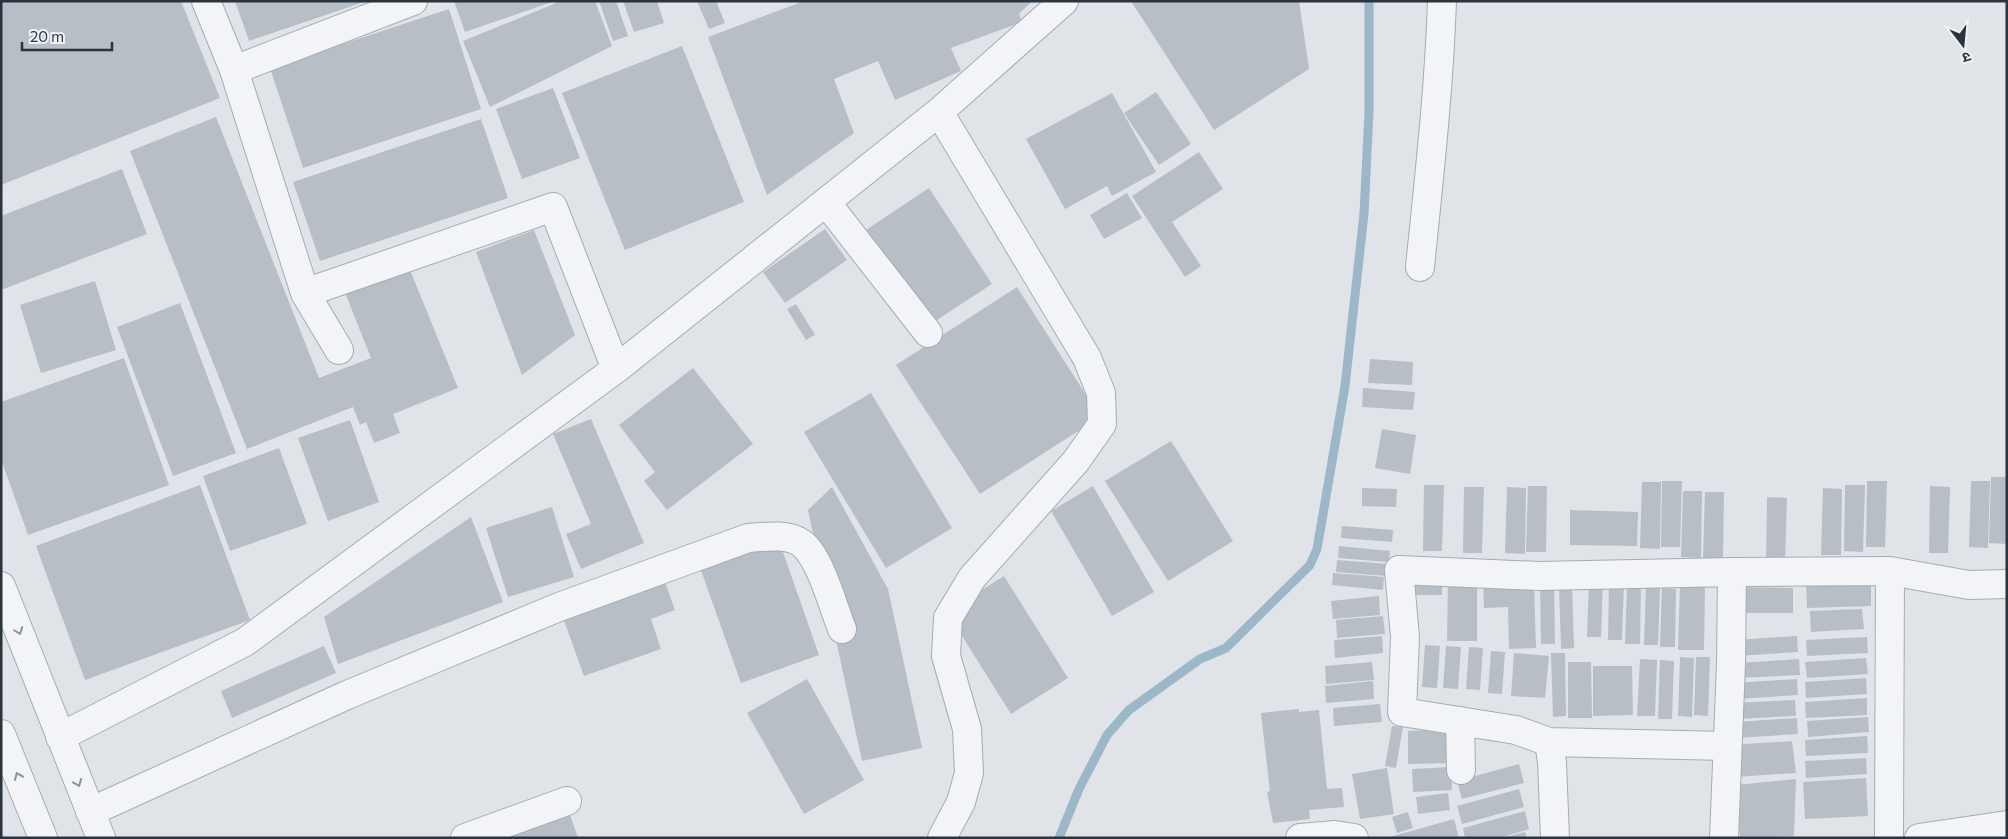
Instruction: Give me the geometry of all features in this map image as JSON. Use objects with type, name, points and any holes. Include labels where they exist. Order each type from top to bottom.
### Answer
[{"type":"street","points":[[206,1],[234,70],[305,293],[339,350]]},
{"type":"street","points":[[234,70],[413,1]]},
{"type":"street","points":[[60,738],[245,642],[616,369],[939,112],[1064,1]]},
{"type":"street","points":[[1420,266],[1435,126],[1442,1]]},
{"type":"street","points":[[939,112],[1087,358],[1101,393],[1102,424],[1076,461],[972,578],[948,618],[946,656],[967,728],[969,773],[961,802],[942,838]]},
{"type":"street","points":[[826,202],[928,333]]},
{"type":"street","points":[[305,293],[553,207],[616,369]]},
{"type":"street","points":[[90,812],[364,688],[559,607],[748,538],[776,536],[800,542],[812,553],[842,629]]},
{"type":"street","points":[[1727,746],[1549,742],[1516,730],[1402,712],[1405,637],[1398,570],[1539,576],[1890,571],[1969,585],[2007,584]]},
{"type":"street","points":[[1889,838],[1890,571]]},
{"type":"street","points":[[1724,838],[1731,664],[1732,572]]},
{"type":"street","points":[[1,586],[101,838]]},
{"type":"street","points":[[1460,721],[1461,770]]},
{"type":"street","points":[[1,734],[43,838]]},
{"type":"street","points":[[1549,742],[1552,762],[1555,838]]},
{"type":"street","points":[[465,838],[567,801]]},
{"type":"street","points":[[1919,838],[2007,825]]},
{"type":"street","points":[[1300,838],[1335,835],[1354,838]]},
{"type":"building","points":[[1,1],[181,1],[220,98],[1,185]]},
{"type":"building","points":[[235,1],[364,1],[364,2],[249,41]]},
{"type":"building","points":[[454,1],[552,1],[552,2],[465,32]]},
{"type":"building","points":[[561,1],[595,1],[612,46],[490,107],[463,41]]},
{"type":"building","points":[[599,1],[616,1],[628,36],[613,41]]},
{"type":"building","points":[[623,1],[657,1],[664,23],[634,32]]},
{"type":"building","points":[[697,1],[716,1],[725,23],[709,29]]},
{"type":"building","points":[[804,1],[1032,1],[1019,14],[1022,22],[951,48],[961,71],[895,100],[878,61],[834,79],[854,133],[767,195],[708,37]]},
{"type":"building","points":[[1131,1],[1299,1],[1309,69],[1214,130]]},
{"type":"building","points":[[449,9],[481,109],[303,168],[270,68]]},
{"type":"building","points":[[682,46],[744,202],[625,250],[562,93]]},
{"type":"building","points":[[553,88],[580,158],[522,179],[496,109]]},
{"type":"building","points":[[1156,92],[1191,144],[1159,165],[1124,113]]},
{"type":"building","points":[[1112,93],[1156,172],[1112,196],[1107,186],[1065,209],[1026,139]]},
{"type":"building","points":[[216,117],[319,378],[371,358],[344,290],[408,265],[458,388],[393,414],[400,433],[374,443],[366,422],[360,425],[353,407],[247,449],[130,151]]},
{"type":"building","points":[[481,119],[508,198],[320,261],[293,182]]},
{"type":"building","points":[[1199,152],[1223,189],[1172,222],[1201,266],[1185,277],[1132,196]]},
{"type":"building","points":[[122,169],[147,234],[1,290],[1,216]]},
{"type":"building","points":[[929,188],[992,284],[929,325],[866,230]]},
{"type":"building","points":[[1127,193],[1142,218],[1104,239],[1090,215]]},
{"type":"building","points":[[825,229],[847,260],[785,303],[763,272]]},
{"type":"building","points":[[534,230],[575,335],[522,375],[476,252]]},
{"type":"building","points":[[95,281],[116,350],[41,373],[20,305]]},
{"type":"building","points":[[1017,287],[1100,417],[980,494],[896,365]]},
{"type":"building","points":[[180,303],[236,453],[173,476],[117,327]]},
{"type":"building","points":[[796,304],[815,335],[806,340],[787,309]]},
{"type":"building","points":[[124,358],[169,485],[28,535],[1,459],[1,402]]},
{"type":"building","points":[[1370,359],[1413,362],[1412,385],[1368,383]]},
{"type":"building","points":[[693,368],[753,444],[667,510],[644,481],[655,472],[619,425]]},
{"type":"building","points":[[1363,388],[1415,392],[1413,410],[1362,407]]},
{"type":"building","points":[[871,393],[952,528],[886,568],[804,432]]},
{"type":"building","points":[[591,419],[644,543],[581,569],[566,534],[591,524],[553,434]]},
{"type":"building","points":[[350,420],[379,502],[328,521],[298,438]]},
{"type":"building","points":[[1382,429],[1416,435],[1410,474],[1375,468]]},
{"type":"building","points":[[1171,441],[1233,541],[1168,581],[1105,481]]},
{"type":"building","points":[[279,448],[307,524],[230,551],[203,476]]},
{"type":"building","points":[[1991,477],[2007,477],[2007,544],[1989,543]]},
{"type":"building","points":[[1662,481],[1682,481],[1680,547],[1661,547]]},
{"type":"building","points":[[1867,481],[1887,481],[1885,547],[1866,547]]},
{"type":"building","points":[[1971,481],[1990,481],[1988,548],[1969,547]]},
{"type":"building","points":[[1642,482],[1661,482],[1660,549],[1640,548]]},
{"type":"building","points":[[200,485],[250,620],[85,680],[36,546]]},
{"type":"building","points":[[1424,485],[1444,485],[1442,551],[1423,551]]},
{"type":"building","points":[[1845,485],[1865,485],[1863,552],[1844,551]]},
{"type":"building","points":[[1093,486],[1154,592],[1112,616],[1051,511]]},
{"type":"building","points":[[1528,486],[1547,486],[1546,552],[1526,552]]},
{"type":"building","points":[[1930,486],[1950,487],[1948,553],[1929,553]]},
{"type":"building","points":[[832,487],[888,589],[922,748],[862,761],[808,510]]},
{"type":"building","points":[[1464,487],[1484,487],[1482,553],[1463,553]]},
{"type":"building","points":[[1507,487],[1526,488],[1525,554],[1505,553]]},
{"type":"building","points":[[1362,488],[1397,489],[1396,507],[1362,506]]},
{"type":"building","points":[[1823,488],[1842,489],[1841,555],[1821,555]]},
{"type":"building","points":[[1683,491],[1702,491],[1701,558],[1681,557]]},
{"type":"building","points":[[1705,492],[1724,492],[1723,559],[1703,559]]},
{"type":"building","points":[[1767,497],[1787,498],[1785,564],[1766,563]]},
{"type":"building","points":[[552,507],[574,577],[508,597],[486,528]]},
{"type":"building","points":[[1570,510],[1638,512],[1637,546],[1570,545]]},
{"type":"building","points":[[471,517],[503,602],[338,664],[324,617]]},
{"type":"building","points":[[1342,526],[1393,530],[1392,542],[1341,538]]},
{"type":"building","points":[[776,532],[819,655],[741,683],[697,559]]},
{"type":"building","points":[[1339,546],[1390,551],[1389,562],[1338,558]]},
{"type":"building","points":[[1337,560],[1388,564],[1387,576],[1336,572]]},
{"type":"building","points":[[659,565],[675,610],[651,619],[661,649],[584,676],[557,601]]},
{"type":"building","points":[[1333,573],[1384,577],[1383,590],[1332,585]]},
{"type":"building","points":[[1004,576],[1068,678],[1011,714],[947,612]]},
{"type":"building","points":[[1413,577],[1442,577],[1442,595],[1412,595]]},
{"type":"building","points":[[1589,578],[1603,579],[1601,637],[1587,637]]},
{"type":"building","points":[[1448,579],[1477,579],[1477,641],[1447,641]]},
{"type":"building","points":[[1540,580],[1554,580],[1555,644],[1541,644]]},
{"type":"building","points":[[1871,580],[1871,606],[1807,608],[1806,581]]},
{"type":"building","points":[[1534,581],[1536,648],[1509,649],[1508,607],[1484,608],[1483,583]]},
{"type":"building","points":[[1609,581],[1624,581],[1622,640],[1608,640]]},
{"type":"building","points":[[1559,585],[1572,585],[1574,648],[1561,649]]},
{"type":"building","points":[[1627,585],[1641,586],[1640,644],[1625,644]]},
{"type":"building","points":[[1680,585],[1705,586],[1704,650],[1678,650]]},
{"type":"building","points":[[1646,586],[1660,587],[1658,645],[1644,645]]},
{"type":"building","points":[[1742,587],[1793,588],[1793,613],[1742,613]]},
{"type":"building","points":[[1662,588],[1676,589],[1675,647],[1660,647]]},
{"type":"building","points":[[1379,596],[1380,615],[1333,619],[1331,601]]},
{"type":"building","points":[[1862,609],[1864,629],[1811,632],[1810,611]]},
{"type":"building","points":[[1383,616],[1385,634],[1337,638],[1336,620]]},
{"type":"building","points":[[1382,636],[1383,653],[1335,658],[1334,640]]},
{"type":"building","points":[[1797,636],[1798,652],[1737,656],[1736,640]]},
{"type":"building","points":[[1867,637],[1868,653],[1807,656],[1806,640]]},
{"type":"building","points":[[1425,645],[1440,646],[1437,688],[1422,687]]},
{"type":"building","points":[[324,646],[336,673],[232,718],[221,691]]},
{"type":"building","points":[[1446,646],[1461,647],[1458,689],[1443,688]]},
{"type":"building","points":[[1469,647],[1483,648],[1480,690],[1466,689]]},
{"type":"building","points":[[1491,651],[1505,652],[1502,694],[1488,693]]},
{"type":"building","points":[[1514,653],[1549,656],[1545,698],[1511,696]]},
{"type":"building","points":[[1551,653],[1565,653],[1566,716],[1553,717]]},
{"type":"building","points":[[1680,657],[1694,658],[1692,717],[1678,716]]},
{"type":"building","points":[[1696,657],[1710,657],[1708,716],[1694,715]]},
{"type":"building","points":[[1866,658],[1868,674],[1807,678],[1805,662]]},
{"type":"building","points":[[1640,659],[1657,660],[1655,716],[1637,716]]},
{"type":"building","points":[[1799,659],[1800,675],[1738,678],[1738,663]]},
{"type":"building","points":[[1660,660],[1674,661],[1672,719],[1658,719]]},
{"type":"building","points":[[1372,662],[1374,680],[1326,684],[1325,666]]},
{"type":"building","points":[[1568,662],[1591,662],[1592,718],[1568,718]]},
{"type":"building","points":[[1593,666],[1632,666],[1633,715],[1593,716]]},
{"type":"building","points":[[1866,678],[1867,694],[1806,698],[1805,682]]},
{"type":"building","points":[[807,679],[864,780],[804,814],[747,713]]},
{"type":"building","points":[[1797,679],[1798,695],[1737,699],[1736,683]]},
{"type":"building","points":[[1373,681],[1374,699],[1326,703],[1325,686]]},
{"type":"building","points":[[1867,698],[1867,715],[1806,718],[1805,702]]},
{"type":"building","points":[[1795,700],[1796,716],[1734,719],[1733,703]]},
{"type":"building","points":[[1380,704],[1382,722],[1334,726],[1333,708]]},
{"type":"building","points":[[1299,709],[1299,712],[1319,710],[1327,789],[1342,788],[1344,807],[1309,810],[1310,819],[1273,823],[1267,792],[1270,791],[1261,713]]},
{"type":"building","points":[[1868,717],[1869,732],[1808,737],[1807,721]]},
{"type":"building","points":[[1797,718],[1798,734],[1736,738],[1736,722]]},
{"type":"building","points":[[1392,726],[1403,727],[1396,768],[1385,766]]},
{"type":"building","points":[[1452,729],[1452,763],[1408,764],[1408,731]]},
{"type":"building","points":[[1867,736],[1868,753],[1806,756],[1805,740]]},
{"type":"building","points":[[1792,741],[1796,773],[1735,777],[1731,745]]},
{"type":"building","points":[[1866,758],[1867,774],[1806,778],[1805,761]]},
{"type":"building","points":[[1519,764],[1524,783],[1462,799],[1457,781]]},
{"type":"building","points":[[1451,767],[1452,790],[1413,792],[1412,769]]},
{"type":"building","points":[[1387,768],[1394,814],[1360,819],[1352,774]]},
{"type":"building","points":[[1866,778],[1868,816],[1805,819],[1803,782]]},
{"type":"building","points":[[1796,779],[1794,836],[1740,838],[1736,785]]},
{"type":"building","points":[[1519,789],[1524,807],[1462,824],[1457,806]]},
{"type":"building","points":[[1448,793],[1450,810],[1418,814],[1416,797]]},
{"type":"building","points":[[566,803],[578,838],[469,838]]},
{"type":"building","points":[[1525,811],[1529,829],[1499,838],[1465,838],[1463,828]]},
{"type":"building","points":[[1408,812],[1413,828],[1397,833],[1392,817]]},
{"type":"building","points":[[1454,819],[1459,838],[1390,838],[1390,837]]},
{"type":"building","points":[[1525,832],[1527,838],[1505,838],[1505,837]]},
{"type":"waterway","points":[[1059,838],[1079,789],[1107,735],[1129,710],[1200,659],[1226,648],[1310,565],[1317,549],[1345,386],[1364,214],[1369,112],[1369,1]]}]
